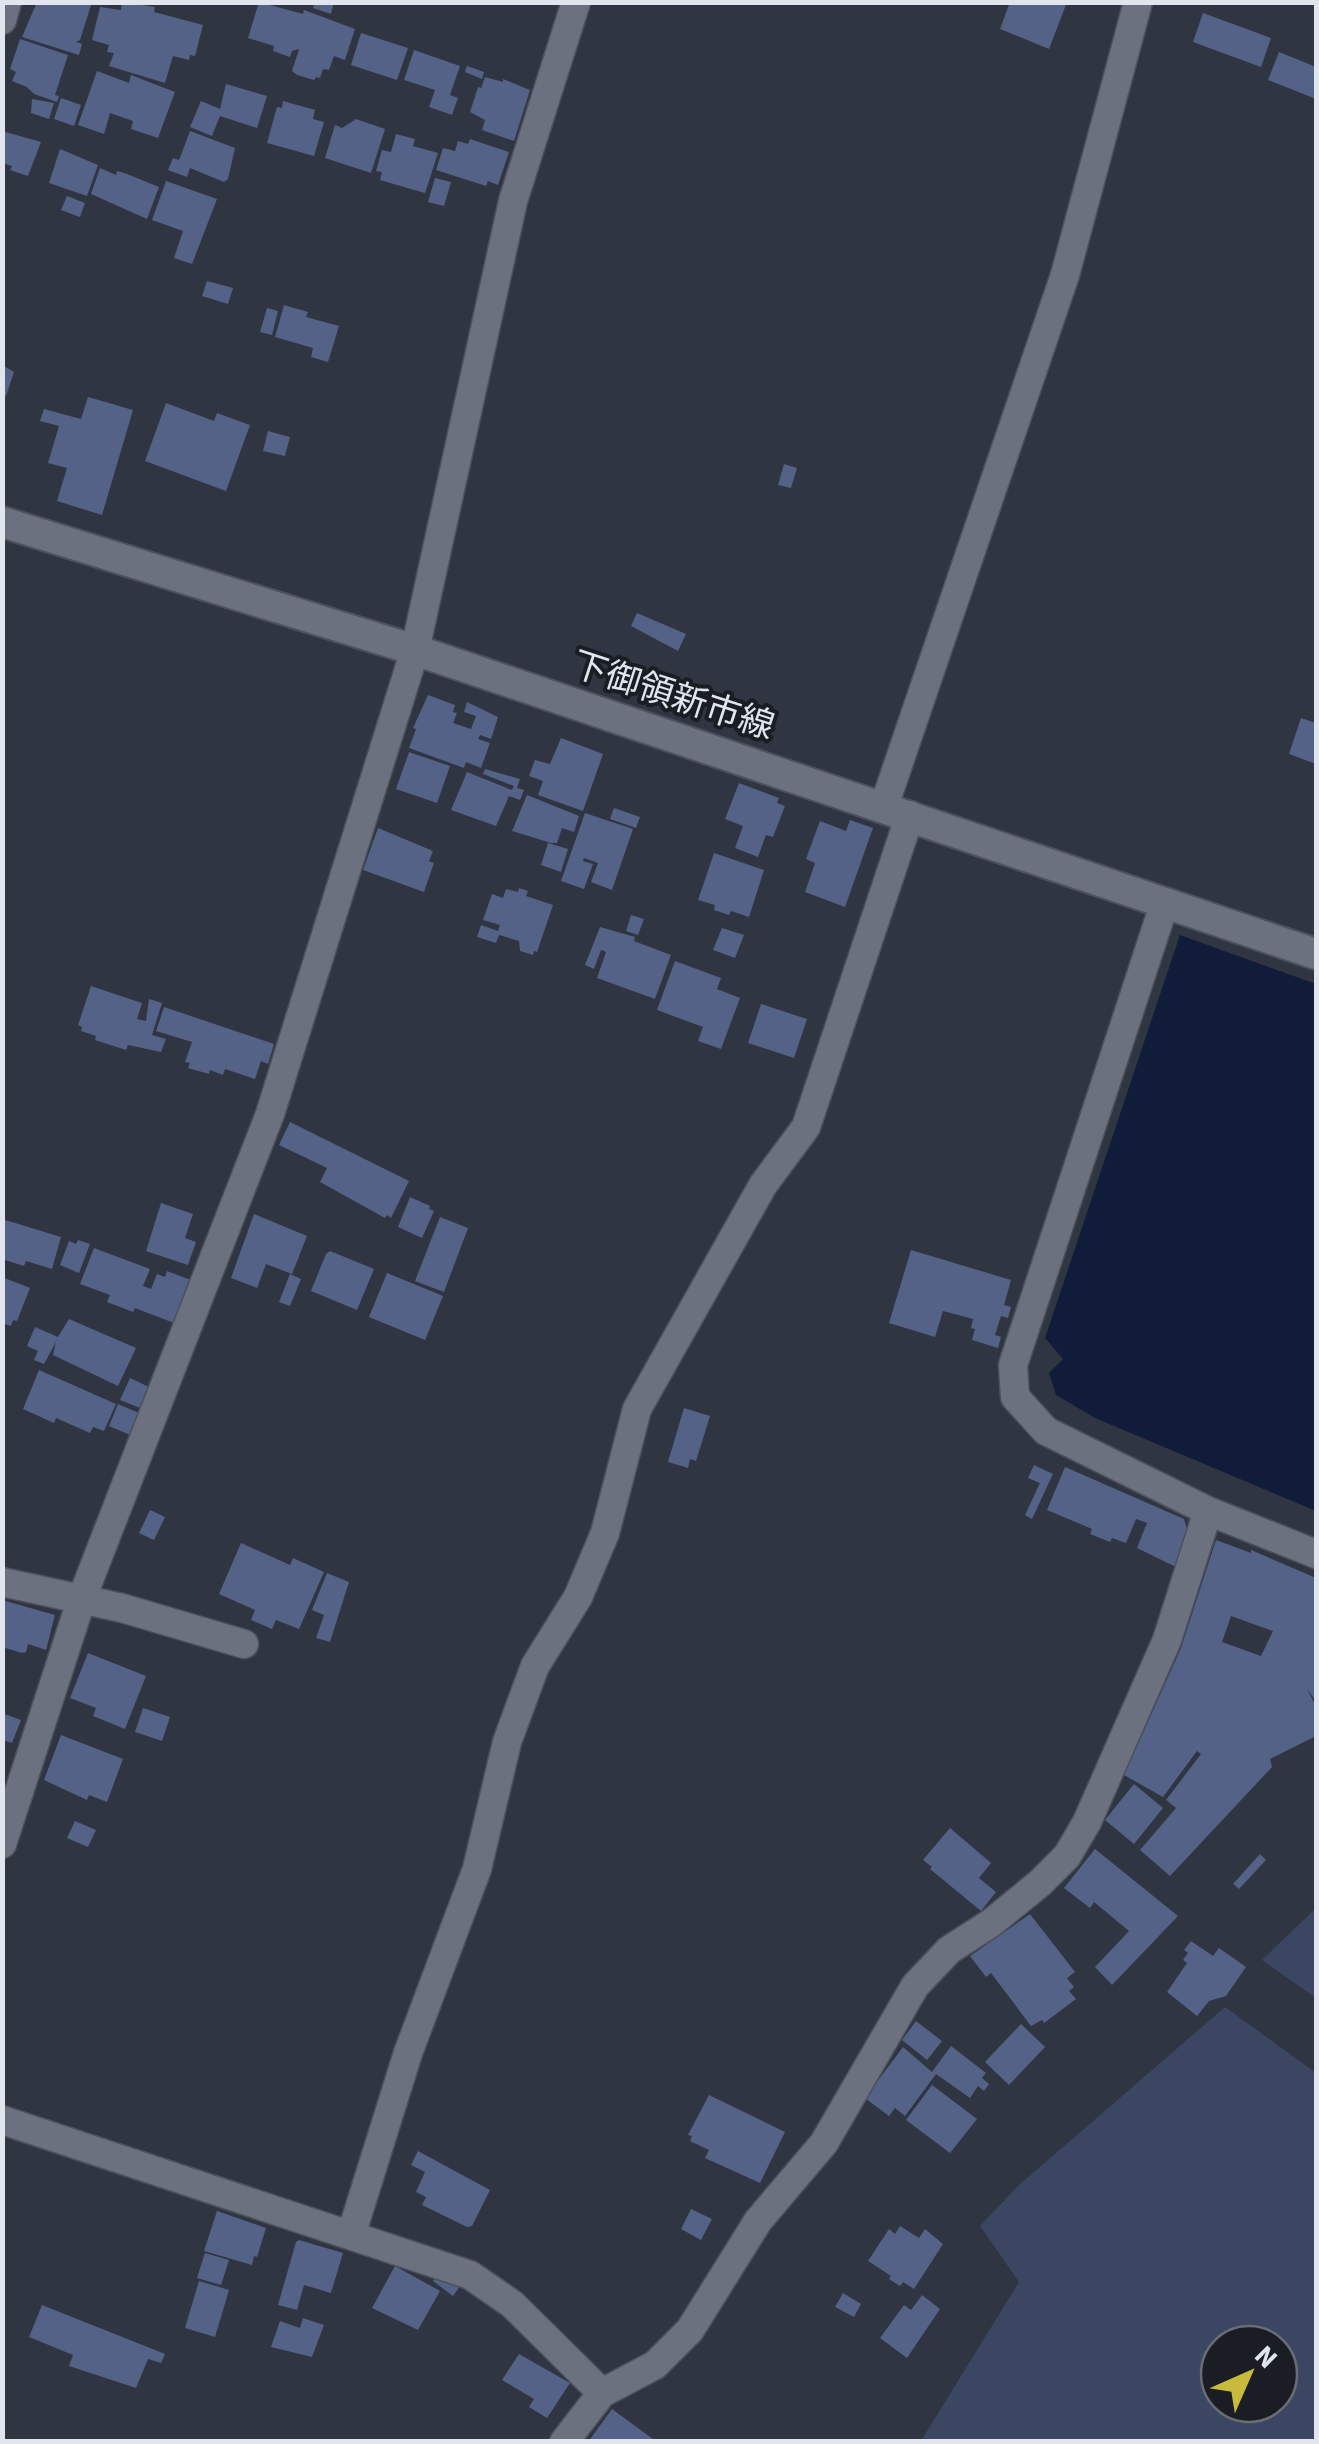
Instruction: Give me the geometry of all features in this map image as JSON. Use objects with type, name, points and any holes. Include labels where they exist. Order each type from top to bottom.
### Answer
[{"type":"main road","name":"下御領新市線","points":[[2,522],[415,650],[1316,954]]},
{"type":"street","points":[[2,20],[8,2]]},
{"type":"street","points":[[2,1844],[82,1598],[270,1114],[415,650],[512,201],[576,2]]},
{"type":"street","points":[[351,2236],[408,2052],[477,1869],[507,1742],[535,1666],[578,1596],[605,1534],[637,1409],[763,1185],[806,1127],[897,810],[1065,276],[1138,2]]},
{"type":"street","points":[[1165,902],[1013,1364],[1015,1397],[1046,1431],[1208,1510],[1316,1554]]},
{"type":"street","points":[[564,2442],[602,2392],[655,2365],[690,2330],[758,2221],[824,2143],[915,1986],[948,1950],[1040,1884],[1067,1856],[1087,1822],[1166,1640],[1208,1510]]},
{"type":"street","points":[[2,1582],[82,1598],[244,1644]]},
{"type":"street","points":[[2,2120],[470,2275],[512,2304],[602,2392]]},
{"type":"shaded area","points":[[1180,935],[1316,984],[1316,1511],[1095,1418],[1056,1395],[1049,1373],[1063,1359],[1045,1338]]},
{"type":"shaded area","points":[[1316,1908],[1316,1998],[1262,1960]]},
{"type":"shaded area","points":[[1225,2007],[1316,2073],[1316,2441],[921,2441],[1019,2282],[980,2226],[1019,2185]]},
{"type":"building","points":[[37,2],[92,2],[76,42],[82,44],[79,55],[22,37]]},
{"type":"building","points":[[122,2],[155,7],[154,12],[203,25],[195,56],[190,55],[189,60],[173,56],[165,83],[109,66],[114,53],[107,52],[109,45],[92,40],[100,7],[121,10]]},
{"type":"building","points":[[259,2],[303,14],[304,10],[355,29],[345,60],[334,56],[329,70],[323,69],[320,78],[314,80],[297,75],[292,71],[299,49],[292,51],[290,57],[273,51],[274,46],[248,38]]},
{"type":"building","points":[[315,2],[334,2],[331,14],[313,8]]},
{"type":"building","points":[[1010,2],[1067,2],[1049,49],[1000,29]]},
{"type":"building","points":[[1203,13],[1271,38],[1261,67],[1193,42]]},
{"type":"building","points":[[361,33],[408,48],[397,80],[351,65]]},
{"type":"building","points":[[20,39],[68,55],[55,95],[59,96],[57,102],[12,81],[16,72],[10,69]]},
{"type":"building","points":[[414,50],[460,66],[450,95],[458,98],[452,115],[429,107],[435,90],[404,80]]},
{"type":"building","points":[[1279,52],[1316,67],[1316,99],[1268,80]]},
{"type":"building","points":[[467,66],[484,72],[482,79],[465,72]]},
{"type":"building","points":[[97,71],[129,83],[131,75],[175,92],[158,138],[131,129],[133,121],[110,113],[104,134],[78,125]]},
{"type":"building","points":[[485,77],[503,79],[530,90],[514,141],[482,130],[485,120],[470,112]]},
{"type":"building","points":[[226,84],[267,96],[257,128],[220,116],[212,136],[190,127],[201,101],[220,109]]},
{"type":"building","points":[[61,98],[81,105],[74,126],[54,119]]},
{"type":"building","points":[[32,99],[54,103],[49,119],[31,113]]},
{"type":"building","points":[[283,101],[315,110],[313,119],[324,122],[314,156],[267,143],[277,107],[282,108]]},
{"type":"building","points":[[356,119],[385,129],[371,173],[325,158],[335,125],[342,128]]},
{"type":"building","points":[[2,131],[41,142],[28,176],[2,163]]},
{"type":"building","points":[[190,131],[235,148],[224,182],[190,168],[187,177],[168,170],[173,158],[179,160]]},
{"type":"building","points":[[396,134],[415,139],[413,146],[438,153],[425,193],[380,180],[382,172],[376,171],[382,150],[391,152]]},
{"type":"building","points":[[470,139],[509,152],[498,185],[488,181],[486,186],[436,170],[443,148],[455,151],[458,141],[468,144]]},
{"type":"building","points":[[60,149],[98,165],[87,196],[49,183]]},
{"type":"building","points":[[100,168],[159,187],[147,219],[91,194]]},
{"type":"building","points":[[435,178],[451,182],[444,206],[428,202]]},
{"type":"building","points":[[166,181],[217,199],[192,264],[174,258],[183,231],[152,220]]},
{"type":"building","points":[[67,196],[85,203],[80,217],[61,210]]},
{"type":"building","points":[[207,281],[233,288],[228,304],[202,296]]},
{"type":"building","points":[[284,305],[308,312],[306,317],[339,326],[328,362],[311,357],[313,348],[275,337]]},
{"type":"building","points":[[267,308],[278,311],[272,335],[260,332]]},
{"type":"building","points":[[4,366],[14,372],[6,396],[2,395]]},
{"type":"building","points":[[88,397],[133,410],[102,515],[57,501],[67,468],[48,463],[59,426],[40,421],[44,409],[81,419]]},
{"type":"building","points":[[166,403],[214,421],[217,413],[250,425],[226,491],[145,461]]},
{"type":"building","points":[[268,431],[290,437],[285,456],[263,451]]},
{"type":"building","points":[[784,464],[797,468],[791,488],[778,485]]},
{"type":"building","points":[[637,613],[686,634],[678,651],[631,626]]},
{"type":"building","points":[[428,695],[455,705],[453,723],[471,729],[476,716],[464,712],[467,702],[498,717],[491,739],[480,735],[478,739],[490,743],[481,768],[466,762],[464,768],[409,748]]},
{"type":"building","points":[[1301,718],[1316,723],[1316,764],[1289,754]]},
{"type":"building","points":[[561,738],[603,754],[583,811],[538,795],[543,781],[529,776],[535,760],[550,764]]},
{"type":"building","points":[[409,752],[450,766],[437,803],[396,789]]},
{"type":"building","points":[[485,769],[520,779],[517,788],[524,790],[520,800],[509,796],[496,826],[451,810],[467,772],[512,790],[514,786],[483,774]]},
{"type":"building","points":[[739,783],[779,798],[777,803],[785,806],[773,837],[766,835],[758,857],[735,848],[743,826],[725,819]]},
{"type":"building","points":[[527,795],[579,816],[574,832],[562,828],[557,843],[551,843],[512,831]]},
{"type":"building","points":[[614,808],[640,817],[636,828],[610,819]]},
{"type":"building","points":[[585,813],[633,829],[612,890],[591,882],[598,863],[584,858],[583,861],[593,864],[584,889],[561,881]]},
{"type":"building","points":[[850,820],[873,828],[845,907],[805,892],[815,863],[806,859],[820,821],[846,831]]},
{"type":"building","points":[[378,828],[433,851],[429,861],[434,863],[424,892],[363,870]]},
{"type":"building","points":[[548,843],[568,849],[561,872],[541,865]]},
{"type":"building","points":[[714,853],[764,870],[749,917],[714,910],[715,905],[698,900]]},
{"type":"building","points":[[519,888],[528,891],[526,896],[553,905],[533,955],[520,951],[519,941],[499,935],[496,943],[477,937],[481,925],[498,931],[500,925],[483,920],[492,894],[503,898],[506,889],[518,892]]},
{"type":"building","points":[[631,915],[644,919],[638,935],[626,931]]},
{"type":"building","points":[[600,927],[635,937],[634,941],[671,955],[655,999],[597,978],[606,952],[601,950],[594,969],[585,965]]},
{"type":"building","points":[[722,928],[744,935],[735,958],[713,950]]},
{"type":"building","points":[[675,961],[721,978],[717,989],[740,998],[721,1049],[698,1041],[703,1027],[657,1010]]},
{"type":"building","points":[[91,986],[142,1003],[137,1019],[146,1021],[149,999],[162,1003],[152,1035],[166,1039],[161,1052],[128,1045],[126,1050],[81,1031],[78,1025]]},
{"type":"building","points":[[761,1004],[807,1019],[794,1058],[748,1043]]},
{"type":"building","points":[[164,1007],[274,1044],[268,1064],[261,1061],[255,1079],[225,1069],[223,1075],[188,1068],[190,1063],[185,1062],[192,1042],[156,1031]]},
{"type":"building","points":[[290,1122],[409,1181],[391,1218],[320,1182],[327,1168],[279,1145]]},
{"type":"building","points":[[410,1197],[434,1211],[422,1238],[398,1227]]},
{"type":"building","points":[[161,1203],[193,1214],[185,1238],[196,1242],[188,1265],[146,1251]]},
{"type":"building","points":[[254,1214],[307,1236],[292,1274],[266,1264],[257,1288],[231,1278]]},
{"type":"building","points":[[440,1217],[468,1228],[444,1292],[415,1281]]},
{"type":"building","points":[[2,1219],[61,1237],[52,1269],[2,1259]]},
{"type":"building","points":[[78,1240],[90,1244],[79,1273],[60,1265],[69,1241],[76,1244]]},
{"type":"building","points":[[94,1248],[150,1269],[143,1286],[151,1289],[157,1274],[165,1277],[167,1271],[191,1280],[174,1323],[107,1302],[110,1295],[80,1284]]},
{"type":"building","points":[[911,1250],[1011,1280],[1004,1305],[1011,1307],[1008,1318],[1001,1316],[995,1335],[1001,1337],[998,1348],[972,1340],[973,1319],[943,1311],[935,1337],[889,1323]]},
{"type":"building","points":[[330,1251],[374,1269],[357,1310],[311,1291]]},
{"type":"building","points":[[387,1273],[443,1296],[425,1340],[369,1317]]},
{"type":"building","points":[[290,1274],[301,1279],[290,1306],[279,1302]]},
{"type":"building","points":[[2,1277],[30,1288],[17,1321],[13,1320],[11,1326],[2,1323]]},
{"type":"building","points":[[69,1319],[136,1348],[118,1386],[53,1355],[56,1342],[44,1364],[34,1360],[38,1351],[27,1346],[35,1327],[58,1337]]},
{"type":"building","points":[[39,1370],[116,1404],[104,1431],[93,1427],[90,1433],[23,1409]]},
{"type":"building","points":[[130,1378],[149,1387],[140,1408],[120,1400]]},
{"type":"building","points":[[118,1404],[139,1413],[130,1435],[109,1426]]},
{"type":"building","points":[[684,1408],[710,1416],[696,1461],[690,1459],[688,1468],[668,1462]]},
{"type":"building","points":[[1034,1465],[1053,1474],[1032,1519],[1025,1515],[1040,1483],[1028,1478]]},
{"type":"building","points":[[1065,1467],[1184,1519],[1190,1539],[1180,1569],[1137,1548],[1147,1523],[1136,1519],[1126,1543],[1112,1538],[1110,1542],[1090,1534],[1092,1529],[1047,1510]]},
{"type":"building","points":[[150,1510],[165,1517],[154,1540],[139,1533]]},
{"type":"building","points":[[1216,1540],[1251,1550],[1316,1578],[1316,1701],[1307,1689],[1316,1706],[1316,1736],[1270,1759],[1272,1767],[1170,1876],[1140,1850],[1176,1808],[1166,1800],[1201,1754],[1197,1751],[1163,1797],[1124,1775],[1181,1648]],"holes":[[[1231,1616],[1273,1631],[1261,1656],[1222,1642]]]},
{"type":"building","points":[[241,1543],[290,1565],[293,1558],[324,1572],[299,1629],[276,1620],[272,1629],[251,1620],[255,1610],[219,1594]]},
{"type":"building","points":[[327,1573],[349,1582],[330,1642],[316,1638],[324,1615],[312,1610]]},
{"type":"building","points":[[2,1600],[55,1615],[46,1650],[28,1644],[22,1653],[2,1647]]},
{"type":"building","points":[[88,1653],[146,1676],[125,1729],[93,1716],[96,1708],[70,1698]]},
{"type":"building","points":[[143,1708],[170,1717],[162,1741],[135,1732]]},
{"type":"building","points":[[2,1713],[21,1720],[12,1743],[2,1740]]},
{"type":"building","points":[[61,1735],[123,1759],[107,1802],[89,1795],[87,1800],[44,1780]]},
{"type":"building","points":[[1134,1784],[1163,1808],[1134,1844],[1105,1820]]},
{"type":"building","points":[[75,1821],[96,1830],[88,1847],[67,1838]]},
{"type":"building","points":[[950,1828],[991,1863],[979,1878],[996,1892],[981,1911],[923,1860]]},
{"type":"building","points":[[1095,1849],[1178,1916],[1112,1985],[1095,1967],[1129,1931],[1094,1902],[1090,1908],[1064,1888]]},
{"type":"building","points":[[1260,1854],[1266,1860],[1239,1889],[1233,1884]]},
{"type":"building","points":[[1030,1914],[1075,1972],[1067,1978],[1074,1987],[1069,1991],[1076,1999],[1044,2023],[1042,2020],[1031,2026],[991,1973],[986,1977],[970,1956]]},
{"type":"building","points":[[1191,1941],[1213,1956],[1219,1948],[1246,1967],[1226,1996],[1209,2001],[1197,2016],[1167,1992],[1187,1963],[1183,1960],[1188,1953],[1184,1950]]},
{"type":"building","points":[[916,2021],[942,2041],[927,2060],[902,2040]]},
{"type":"building","points":[[1021,2024],[1045,2047],[1009,2085],[985,2062]]},
{"type":"building","points":[[951,2046],[986,2073],[982,2078],[989,2084],[984,2091],[978,2086],[970,2098],[936,2074],[905,2116],[895,2108],[889,2116],[865,2098],[903,2047],[932,2072]]},
{"type":"building","points":[[932,2085],[977,2119],[950,2153],[906,2120]]},
{"type":"building","points":[[709,2095],[785,2132],[760,2183],[705,2158],[709,2150],[690,2141],[692,2136],[688,2135]]},
{"type":"building","points":[[418,2151],[490,2190],[472,2226],[422,2205],[426,2197],[416,2192],[425,2172],[411,2165]]},
{"type":"building","points":[[691,2209],[712,2219],[701,2240],[681,2229]]},
{"type":"building","points":[[217,2211],[266,2228],[252,2265],[204,2251]]},
{"type":"building","points":[[900,2226],[919,2238],[925,2229],[943,2244],[914,2289],[903,2282],[900,2286],[868,2261],[889,2229],[895,2234]]},
{"type":"building","points":[[299,2240],[343,2253],[331,2293],[304,2285],[297,2310],[278,2305]]},
{"type":"building","points":[[205,2253],[229,2260],[221,2285],[197,2278]]},
{"type":"building","points":[[395,2266],[440,2291],[418,2330],[372,2308]]},
{"type":"building","points":[[437,2275],[460,2286],[453,2296],[433,2281]]},
{"type":"building","points":[[199,2281],[229,2290],[215,2337],[185,2328]]},
{"type":"building","points":[[843,2293],[861,2304],[854,2317],[835,2307]]},
{"type":"building","points":[[922,2295],[940,2309],[907,2358],[880,2338],[904,2305],[911,2310]]},
{"type":"building","points":[[42,2305],[165,2354],[161,2363],[148,2359],[136,2388],[69,2366],[73,2355],[29,2337]]},
{"type":"building","points":[[303,2318],[324,2325],[312,2357],[271,2347],[280,2321],[300,2328]]},
{"type":"building","points":[[519,2354],[570,2383],[547,2418],[529,2407],[534,2399],[502,2380]]},
{"type":"building","points":[[612,2409],[657,2442],[588,2442]]}]
